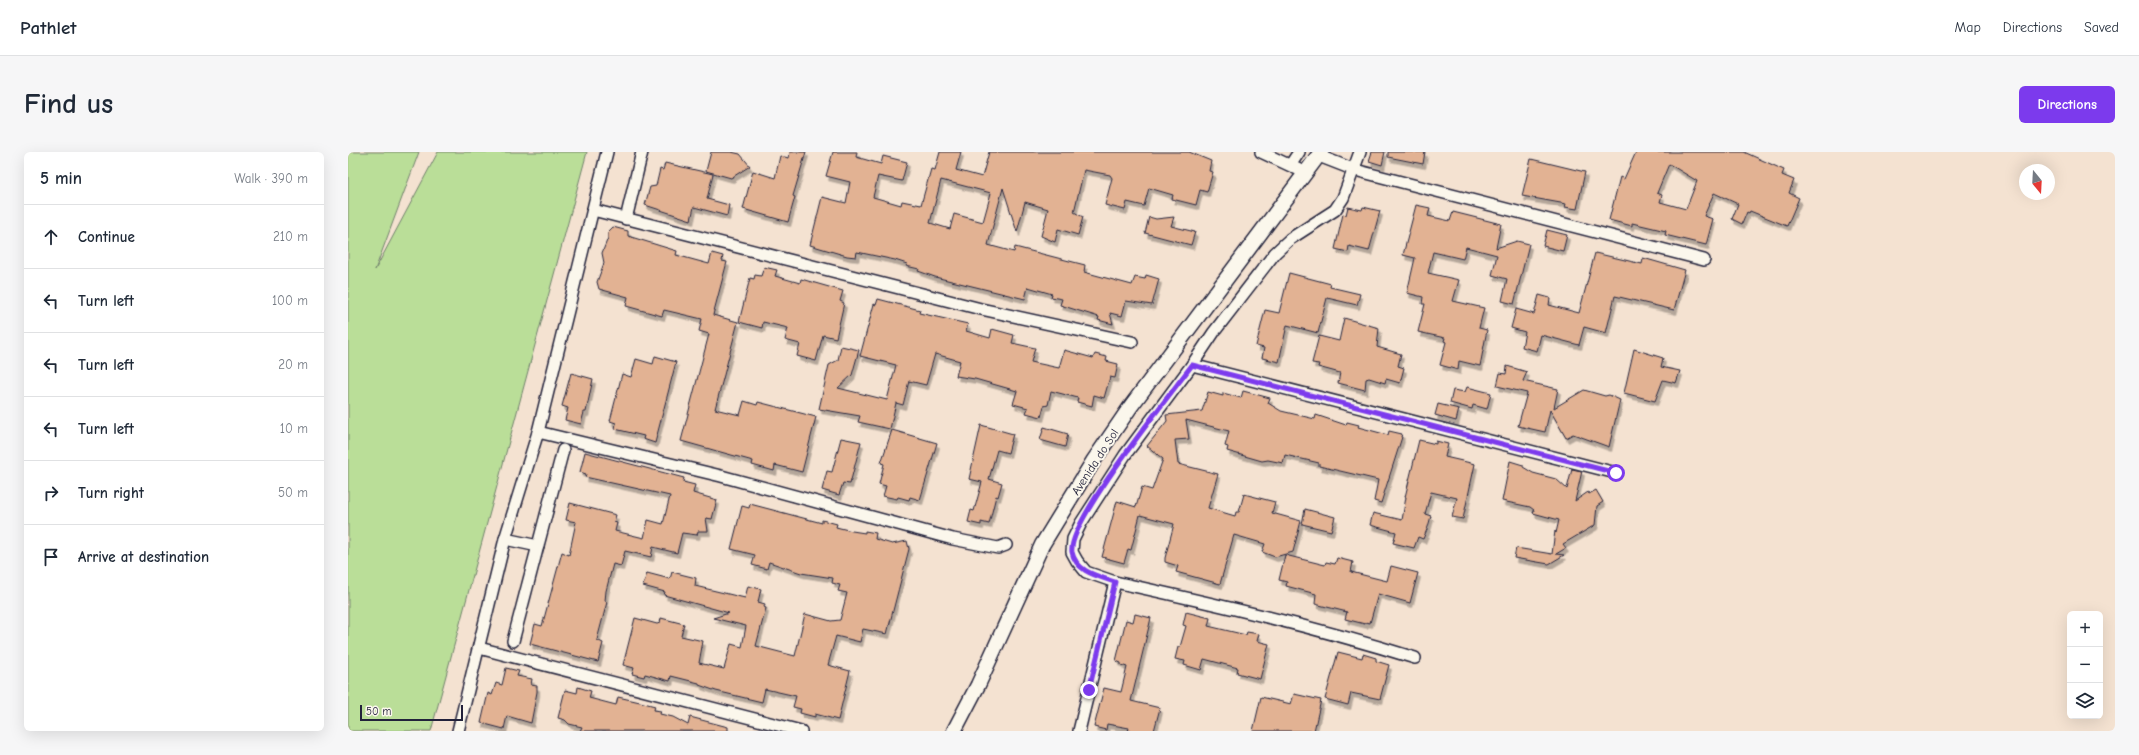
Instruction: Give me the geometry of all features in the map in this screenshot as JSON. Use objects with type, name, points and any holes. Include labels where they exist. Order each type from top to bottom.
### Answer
[{"type":"street","points":[[458,731],[505,539],[538,432],[607,152]]},
{"type":"street","points":[[626,219],[642,152]]},
{"type":"street","points":[[1261,152],[1291,164],[1306,173]]},
{"type":"street","points":[[1291,164],[1299,152]]},
{"type":"street","points":[[1360,152],[1355,170],[1343,198],[1334,210],[1290,239],[1274,253],[1214,332],[1192,365],[1125,455],[1095,500],[1073,539],[1072,552],[1086,572],[1115,582],[1257,614],[1352,638],[1414,658]]},
{"type":"street","points":[[1320,154],[1355,170],[1704,260]]},
{"type":"street","name":"Avenida do Sol","points":[[954,731],[978,685],[1042,544],[1094,460],[1131,406],[1320,154]]},
{"type":"street","points":[[593,210],[981,309],[1132,342]]},
{"type":"street","points":[[1192,365],[1616,473]]},
{"type":"street","points":[[538,432],[721,476],[953,539],[998,548],[1006,545]]},
{"type":"street","points":[[513,641],[563,450]]},
{"type":"street","points":[[505,539],[538,546]]},
{"type":"street","points":[[1080,731],[1115,582]]},
{"type":"street","points":[[479,648],[801,731]]},
{"type":"green space","points":[[348,152],[419,152],[375,270],[438,152],[587,152],[431,731],[348,731]]},
{"type":"building","points":[[711,152],[731,152],[740,154],[750,166],[731,178],[706,171]]},
{"type":"building","points":[[790,152],[806,152],[793,196],[795,197],[788,222],[743,209],[753,171],[775,178],[780,156],[789,158]]},
{"type":"building","points":[[833,152],[857,152],[856,157],[881,164],[883,156],[907,162],[902,181],[878,176],[873,197],[901,205],[902,201],[921,205],[931,169],[935,170],[940,152],[961,152],[956,170],[982,177],[989,152],[1189,152],[1211,161],[1209,171],[1213,172],[1207,192],[1200,190],[1196,205],[1172,199],[1173,195],[1149,188],[1144,206],[1127,202],[1125,210],[1105,205],[1112,178],[1110,175],[1084,170],[1074,212],[1083,217],[1078,235],[1058,229],[1055,242],[1041,236],[1048,209],[1025,202],[1017,232],[1003,188],[988,245],[1014,252],[1015,247],[1085,265],[1084,272],[1132,285],[1135,277],[1145,279],[1146,275],[1159,279],[1152,305],[1126,301],[1122,316],[1110,313],[1113,324],[1098,320],[1099,317],[1060,305],[1062,299],[1051,297],[1052,294],[1028,287],[1025,299],[935,277],[918,271],[919,269],[906,266],[907,264],[895,260],[857,252],[856,257],[847,256],[810,245],[822,197],[846,203],[850,182],[826,176]],"holes":[[[941,180],[991,193],[983,222],[954,214],[950,229],[930,223]]]},
{"type":"building","points":[[1372,152],[1385,152],[1382,165],[1369,161]]},
{"type":"building","points":[[1388,152],[1425,152],[1423,164],[1388,157]]},
{"type":"building","points":[[1636,152],[1744,152],[1784,170],[1782,175],[1794,180],[1789,193],[1799,198],[1787,226],[1750,211],[1749,213],[1747,212],[1742,224],[1732,219],[1738,204],[1714,193],[1704,216],[1713,219],[1706,245],[1665,235],[1666,231],[1632,223],[1632,226],[1609,220],[1620,177],[1624,179]],"holes":[[[1669,164],[1697,181],[1686,209],[1660,202],[1662,195],[1657,193]]]},
{"type":"building","points":[[1531,159],[1585,172],[1577,209],[1565,207],[1566,204],[1522,196]]},
{"type":"building","points":[[665,163],[713,174],[707,199],[729,205],[727,216],[694,207],[691,220],[645,205],[650,187],[656,186],[660,169],[663,170]]},
{"type":"building","points":[[1416,205],[1430,208],[1428,216],[1450,221],[1453,212],[1501,224],[1496,248],[1517,241],[1529,244],[1514,304],[1502,301],[1507,279],[1492,275],[1497,255],[1466,247],[1463,259],[1433,252],[1428,273],[1459,280],[1453,301],[1484,308],[1479,328],[1487,330],[1480,366],[1459,361],[1458,370],[1440,365],[1446,342],[1444,341],[1445,338],[1418,332],[1425,304],[1422,304],[1423,297],[1407,293],[1415,258],[1403,255]]},
{"type":"building","points":[[1348,207],[1362,210],[1363,207],[1380,211],[1369,251],[1349,246],[1348,252],[1335,249],[1343,214],[1346,215]]},
{"type":"building","points":[[1149,217],[1156,219],[1174,217],[1171,226],[1195,232],[1191,245],[1145,233]]},
{"type":"building","points":[[613,227],[628,231],[628,236],[677,251],[676,255],[709,264],[712,253],[723,256],[722,261],[727,262],[713,315],[738,322],[715,409],[740,415],[744,401],[757,405],[758,402],[816,417],[802,472],[775,465],[774,471],[752,465],[753,461],[681,441],[709,334],[699,331],[702,319],[664,310],[662,316],[626,306],[628,297],[599,289],[597,282],[604,263],[602,253],[608,238],[608,232]]},
{"type":"building","points":[[1547,230],[1567,235],[1563,251],[1543,246]]},
{"type":"building","points":[[1595,253],[1642,264],[1643,258],[1685,270],[1674,310],[1615,296],[1606,333],[1584,327],[1579,345],[1541,335],[1537,351],[1522,347],[1525,332],[1511,328],[1516,309],[1534,314],[1539,295],[1550,298],[1549,305],[1579,313]]},
{"type":"building","points":[[764,267],[777,270],[775,276],[800,283],[801,279],[843,291],[840,301],[844,303],[836,338],[823,335],[816,361],[797,356],[800,344],[785,340],[788,328],[763,322],[762,328],[739,322],[750,278],[754,279],[755,275],[761,276]]},
{"type":"building","points":[[1289,273],[1331,284],[1330,287],[1360,294],[1357,305],[1327,298],[1318,333],[1287,325],[1279,362],[1262,358],[1264,348],[1256,346],[1265,310],[1279,313]]},
{"type":"building","points":[[878,299],[920,310],[919,313],[968,324],[966,331],[990,338],[992,329],[1014,335],[1012,343],[1035,348],[1031,362],[1059,368],[1064,350],[1093,358],[1095,354],[1107,357],[1106,361],[1118,364],[1115,378],[1110,377],[1104,398],[1094,395],[1092,406],[1077,402],[1078,398],[1051,391],[1048,405],[1044,406],[1041,417],[1026,413],[1028,408],[1013,404],[1017,391],[975,379],[956,376],[960,361],[935,354],[926,385],[909,381],[903,405],[896,403],[890,429],[858,422],[860,416],[819,409],[829,365],[838,360],[841,346],[859,350],[852,375],[838,388],[887,400],[896,365],[860,356],[874,304],[876,305]]},
{"type":"building","points":[[1344,318],[1379,328],[1377,347],[1401,354],[1398,366],[1404,368],[1400,383],[1386,379],[1385,383],[1369,378],[1366,379],[1365,390],[1338,383],[1340,373],[1318,367],[1319,364],[1312,363],[1319,336],[1339,341]]},
{"type":"building","points":[[1634,349],[1663,358],[1661,367],[1680,371],[1676,383],[1663,380],[1655,401],[1624,393]]},
{"type":"building","points":[[655,356],[676,362],[655,443],[643,439],[644,436],[615,429],[616,423],[610,421],[622,374],[631,377],[636,359],[653,364]]},
{"type":"building","points":[[1507,366],[1527,372],[1523,381],[1558,389],[1554,408],[1584,390],[1605,396],[1609,395],[1620,400],[1609,447],[1573,434],[1566,438],[1550,410],[1545,432],[1518,426],[1527,393],[1497,386],[1500,373],[1506,374]]},
{"type":"building","points":[[571,373],[593,379],[586,412],[584,412],[581,424],[565,420],[568,408],[562,406]]},
{"type":"building","points":[[1467,387],[1491,393],[1487,409],[1473,405],[1472,409],[1450,403],[1453,390],[1465,392]]},
{"type":"building","points":[[1243,391],[1270,398],[1268,403],[1281,411],[1315,419],[1316,415],[1346,425],[1347,422],[1359,425],[1358,427],[1388,435],[1389,431],[1402,434],[1381,503],[1374,501],[1378,480],[1319,466],[1319,463],[1285,455],[1283,463],[1268,460],[1262,461],[1227,451],[1228,447],[1225,446],[1229,431],[1186,420],[1189,439],[1175,440],[1178,464],[1218,474],[1208,508],[1235,516],[1236,512],[1239,512],[1244,494],[1275,502],[1272,513],[1301,521],[1293,552],[1275,557],[1262,552],[1265,544],[1234,535],[1220,584],[1176,572],[1178,566],[1165,562],[1174,524],[1140,515],[1131,550],[1128,549],[1124,563],[1102,557],[1117,501],[1136,507],[1142,487],[1152,490],[1163,459],[1147,446],[1167,421],[1166,415],[1202,411],[1208,392],[1223,396],[1223,393],[1241,398]]},
{"type":"building","points":[[1438,404],[1459,409],[1456,421],[1435,415]]},
{"type":"building","points":[[981,425],[1013,434],[1008,453],[997,450],[989,479],[1002,483],[998,497],[996,496],[989,524],[981,522],[981,525],[968,522],[971,510],[974,511],[982,482],[969,479]]},
{"type":"building","points":[[1044,427],[1068,434],[1065,447],[1040,440]]},
{"type":"building","points":[[892,430],[937,443],[920,500],[910,497],[909,500],[898,497],[897,499],[883,496],[886,486],[879,484],[884,464],[881,463]]},
{"type":"building","points":[[841,438],[861,442],[850,484],[843,483],[839,495],[822,490],[827,471],[832,472]]},
{"type":"building","points":[[1419,440],[1436,444],[1436,441],[1448,444],[1445,457],[1475,464],[1463,519],[1452,517],[1457,498],[1431,492],[1425,514],[1431,516],[1428,527],[1423,539],[1418,537],[1414,548],[1393,543],[1396,532],[1370,525],[1373,513],[1402,520],[1405,497]]},
{"type":"building","points":[[585,452],[684,478],[683,482],[695,485],[693,493],[717,500],[712,519],[706,518],[708,531],[698,531],[697,535],[682,533],[677,553],[653,547],[651,557],[625,551],[621,566],[613,564],[606,591],[605,601],[607,602],[597,640],[603,643],[598,662],[530,644],[535,624],[542,626],[562,552],[569,555],[576,522],[566,520],[570,503],[616,515],[614,522],[617,523],[615,531],[644,538],[648,520],[663,524],[670,496],[585,477],[586,474],[580,472]]},
{"type":"building","points":[[1510,461],[1523,465],[1523,467],[1533,473],[1556,479],[1567,489],[1572,469],[1582,471],[1575,501],[1588,492],[1589,494],[1596,490],[1603,502],[1597,506],[1595,525],[1563,544],[1566,548],[1556,554],[1564,555],[1549,564],[1514,558],[1516,548],[1552,554],[1555,531],[1556,533],[1559,520],[1533,513],[1534,510],[1530,507],[1502,501]]},
{"type":"building","points":[[750,504],[822,523],[822,520],[837,524],[836,527],[852,531],[876,533],[875,539],[892,544],[907,541],[909,549],[887,634],[863,629],[860,642],[836,636],[828,665],[850,671],[838,720],[815,714],[815,717],[800,713],[801,709],[793,707],[796,696],[765,689],[762,702],[716,691],[699,685],[699,683],[671,676],[670,681],[645,674],[644,677],[632,674],[634,668],[623,665],[635,618],[657,624],[660,623],[661,618],[684,624],[681,636],[703,641],[699,663],[724,669],[731,644],[742,647],[746,626],[713,618],[729,613],[664,595],[665,592],[643,586],[647,573],[670,579],[672,572],[696,578],[695,586],[745,598],[748,586],[761,589],[758,602],[765,604],[764,607],[766,608],[756,646],[795,656],[805,614],[831,621],[840,620],[847,593],[838,591],[840,585],[832,583],[833,578],[801,573],[769,562],[767,569],[752,565],[755,555],[731,549],[742,506],[749,508]]},
{"type":"building","points":[[1305,509],[1335,517],[1331,531],[1302,524]]},
{"type":"building","points":[[1285,555],[1325,565],[1326,562],[1335,564],[1337,558],[1353,562],[1351,572],[1387,581],[1391,566],[1418,573],[1410,603],[1378,594],[1370,623],[1366,622],[1365,624],[1345,619],[1347,612],[1315,604],[1316,594],[1286,586],[1287,582],[1279,580]]},
{"type":"building","points":[[1186,612],[1210,618],[1208,626],[1246,635],[1247,632],[1259,634],[1257,641],[1269,644],[1260,679],[1237,673],[1238,668],[1204,659],[1201,670],[1184,665],[1185,661],[1175,659],[1186,626],[1183,625]]},
{"type":"building","points":[[1135,614],[1151,618],[1131,701],[1160,708],[1154,731],[1128,731],[1129,728],[1107,724],[1106,730],[1094,727],[1104,688],[1121,692],[1127,667],[1116,661],[1126,620],[1133,622]]},
{"type":"building","points":[[1338,652],[1362,658],[1363,654],[1376,658],[1376,661],[1389,665],[1380,699],[1351,693],[1348,705],[1325,699]]},
{"type":"building","points":[[506,668],[519,671],[517,676],[532,679],[531,685],[537,686],[537,692],[531,723],[507,716],[504,729],[481,723],[488,693],[492,695],[496,683],[502,685]]},
{"type":"building","points":[[578,687],[591,691],[589,698],[616,705],[618,697],[640,702],[655,706],[654,710],[661,711],[660,714],[673,717],[688,725],[690,717],[728,727],[728,731],[580,731],[582,727],[569,724],[565,720],[558,718],[565,690],[577,693]]},
{"type":"building","points":[[1294,694],[1321,700],[1314,731],[1253,731],[1261,697],[1291,704]]},
{"type":"route","points":[[1089,690],[1115,582],[1086,572],[1072,552],[1073,539],[1095,500],[1125,455],[1192,365],[1616,473]]}]
